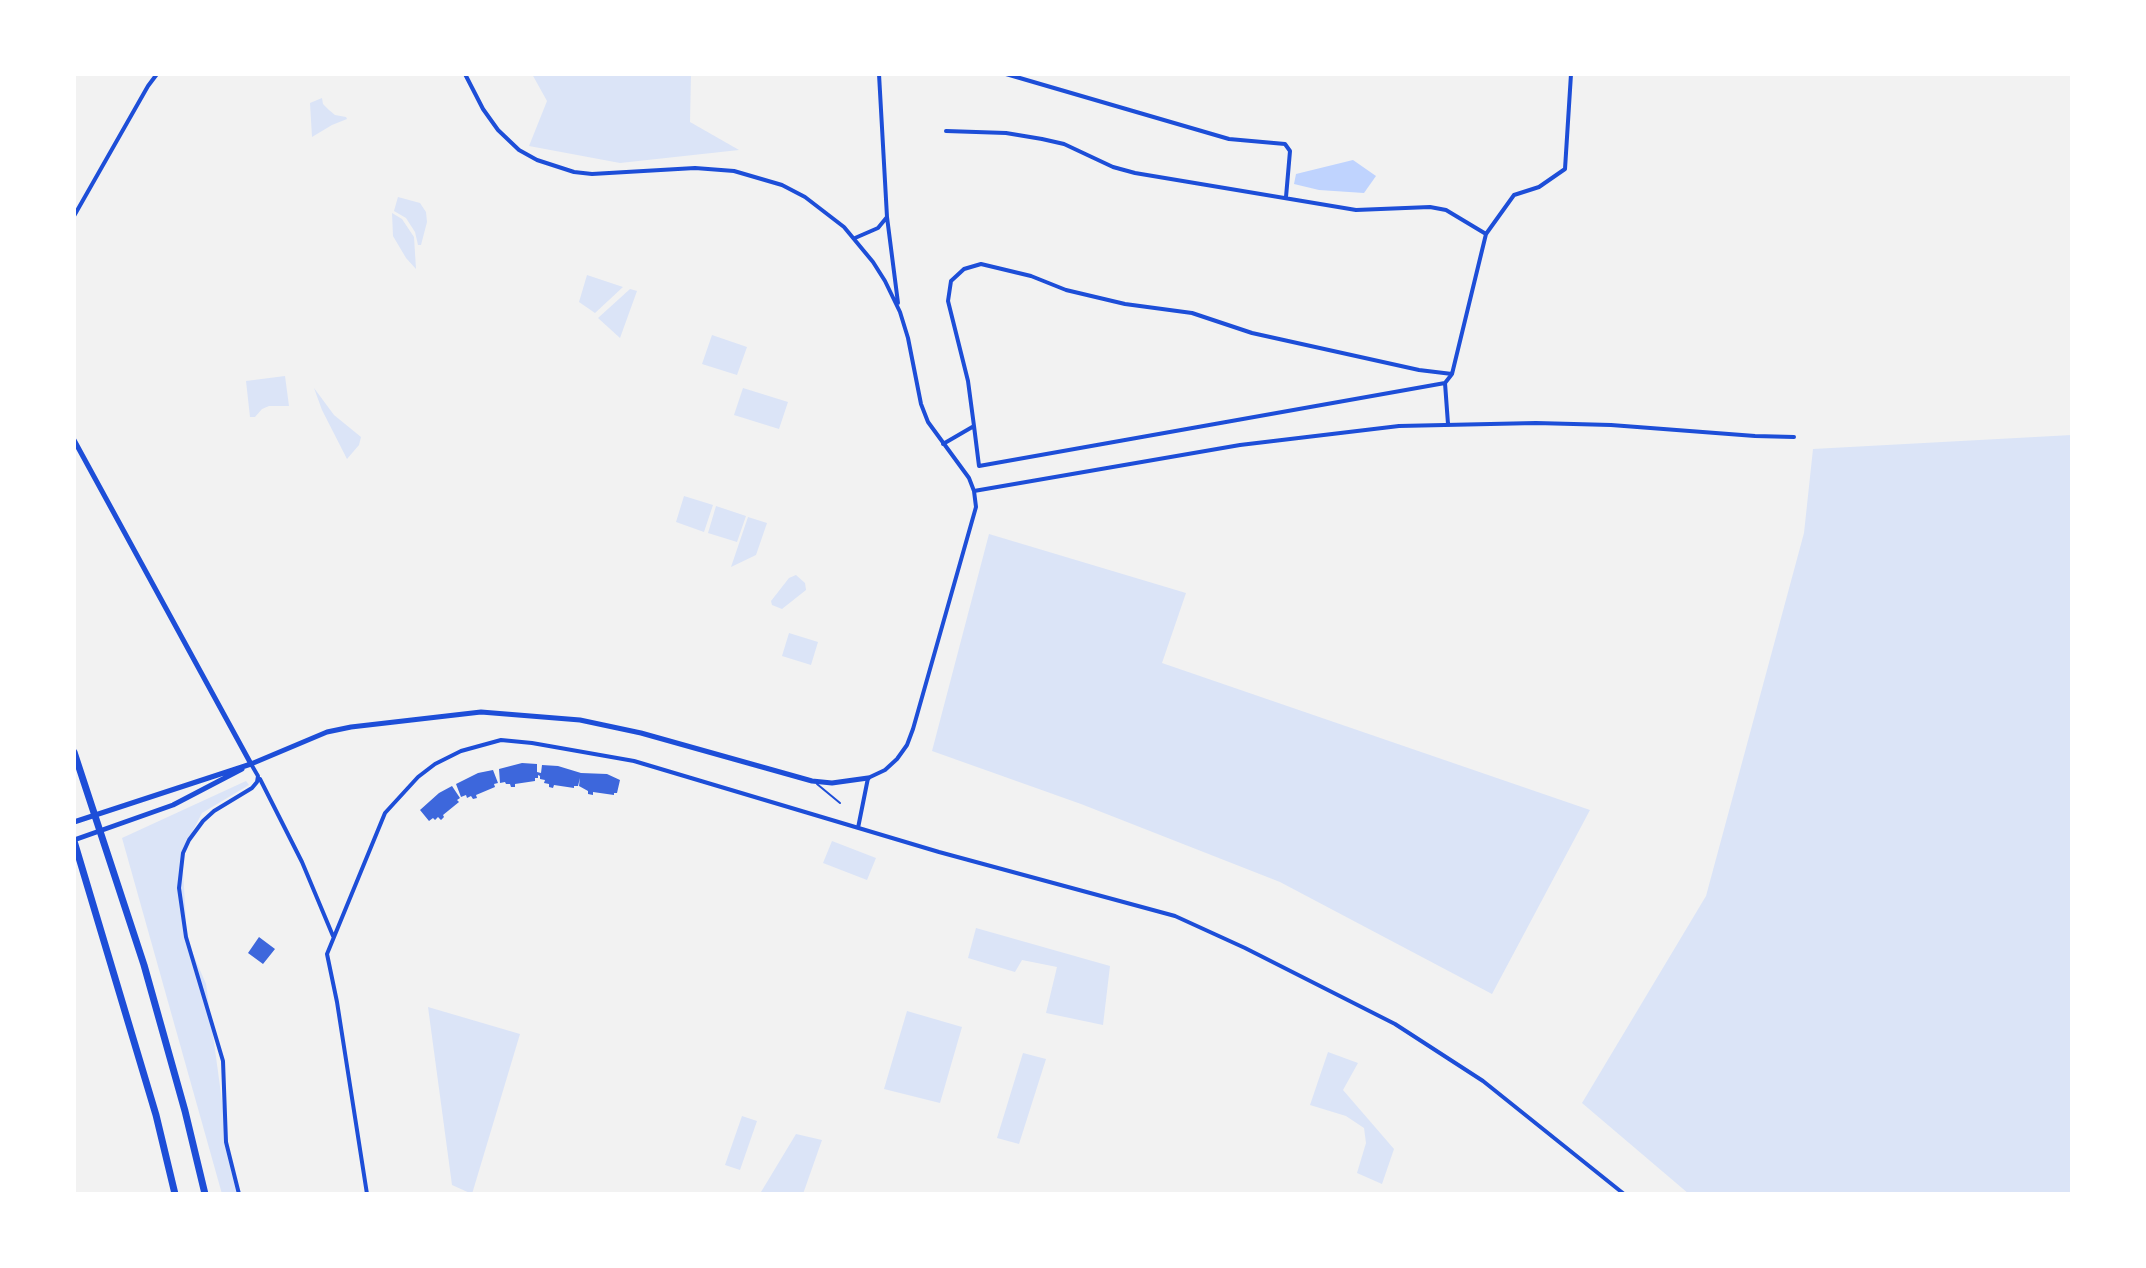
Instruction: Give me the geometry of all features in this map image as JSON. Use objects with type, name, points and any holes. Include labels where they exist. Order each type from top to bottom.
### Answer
[{"type":"highway","points":[[74,752],[144,965],[205,1194]]},
{"type":"highway","points":[[74,841],[156,1115],[175,1194]]},
{"type":"street","points":[[74,216],[157,74]]},
{"type":"street","points":[[465,74],[498,130],[519,150],[554,167],[592,174],[695,168],[734,171],[782,185],[805,197],[855,238],[898,306]]},
{"type":"street","points":[[74,841],[173,805],[251,764],[327,732],[481,712],[580,720],[641,733],[812,781],[832,783],[868,778],[885,770],[897,759],[913,729],[976,507],[969,478],[928,422],[921,404],[908,338],[898,306],[887,217],[879,74]]},
{"type":"street","points":[[1006,74],[1229,139],[1285,144],[1290,151],[1286,197]]},
{"type":"street","points":[[1448,425],[1445,383],[1452,374],[1486,234],[1514,195],[1539,187],[1565,169],[1571,74]]},
{"type":"street","points":[[946,131],[1006,133],[1042,139],[1064,144],[1113,167],[1135,173],[1356,210],[1430,207],[1446,210],[1486,234]]},
{"type":"street","points":[[855,238],[878,228],[887,217]]},
{"type":"street","points":[[1445,383],[979,466],[968,381],[948,301],[951,281],[964,269],[981,264],[1125,304],[1192,313],[1252,333],[1419,370],[1452,374]]},
{"type":"street","points":[[974,491],[1281,439],[1399,426],[1611,425],[1794,437]]},
{"type":"street","points":[[943,444],[974,426]]},
{"type":"street","points":[[74,440],[258,776],[302,862],[333,936]]},
{"type":"street","points":[[367,1194],[327,954],[385,813],[418,777],[435,764],[461,751],[501,740],[634,761],[987,866],[1175,916],[1395,1024],[1483,1081],[1624,1194]]},
{"type":"street","points":[[74,822],[251,764]]},
{"type":"street","points":[[239,1194],[226,1142],[223,1061],[186,937],[179,888],[183,853],[189,840],[214,811],[252,788],[258,776]]},
{"type":"street","points":[[858,828],[868,778]]},
{"type":"lane","points":[[812,781],[840,803]]},
{"type":"shaded area","points":[[532,74],[691,74],[690,122],[739,150],[620,163],[529,146],[547,101]]},
{"type":"shaded area","points":[[322,98],[329,110],[347,119],[312,137],[310,103]]},
{"type":"shaded area","points":[[398,197],[420,203],[426,212],[427,222],[421,245],[418,245],[415,232],[406,218],[394,211]]},
{"type":"shaded area","points":[[392,213],[402,219],[414,237],[416,269],[393,236]]},
{"type":"shaded area","points":[[587,275],[623,287],[595,313],[579,302]]},
{"type":"shaded area","points":[[630,289],[637,291],[620,338],[598,318]]},
{"type":"shaded area","points":[[712,335],[747,347],[737,375],[702,364]]},
{"type":"shaded area","points":[[285,376],[289,406],[269,406],[255,417],[250,417],[246,381]]},
{"type":"shaded area","points":[[314,388],[334,415],[361,437],[359,445],[347,459],[322,410]]},
{"type":"shaded area","points":[[743,388],[788,402],[779,429],[734,415]]},
{"type":"shaded area","points":[[2072,435],[2072,1194],[1689,1194],[1582,1103],[1706,896],[1804,533],[1813,449]]},
{"type":"shaded area","points":[[684,496],[713,505],[704,532],[676,522]]},
{"type":"shaded area","points":[[716,506],[746,516],[737,542],[708,533]]},
{"type":"shaded area","points":[[748,517],[767,523],[756,555],[731,567]]},
{"type":"shaded area","points":[[989,534],[1186,593],[1162,663],[1590,810],[1492,994],[1280,882],[1081,804],[932,751]]},
{"type":"shaded area","points":[[796,575],[805,583],[806,590],[782,609],[772,605],[771,601],[789,578]]},
{"type":"shaded area","points":[[789,633],[818,642],[811,665],[782,656]]},
{"type":"shaded area","points":[[246,781],[249,785],[202,813],[182,852],[187,940],[206,984],[232,1174],[242,1194],[222,1194],[122,838]]},
{"type":"shaded area","points":[[832,841],[876,858],[867,880],[823,863]]},
{"type":"shaded area","points":[[976,928],[1110,966],[1103,1025],[1046,1013],[1057,967],[1022,960],[1015,972],[968,958]]},
{"type":"shaded area","points":[[428,1007],[520,1034],[472,1194],[452,1185]]},
{"type":"shaded area","points":[[907,1011],[962,1027],[940,1103],[884,1089]]},
{"type":"shaded area","points":[[1328,1052],[1358,1063],[1343,1090],[1394,1149],[1382,1184],[1357,1173],[1366,1143],[1364,1128],[1346,1116],[1310,1105]]},
{"type":"shaded area","points":[[1023,1053],[1046,1059],[1019,1144],[997,1138]]},
{"type":"shaded area","points":[[742,1116],[757,1121],[740,1170],[725,1165]]},
{"type":"shaded area","points":[[796,1134],[822,1140],[803,1194],[761,1192]]},
{"type":"water","points":[[1353,160],[1376,176],[1364,193],[1319,190],[1294,184],[1296,174]]},
{"type":"building","points":[[522,763],[537,764],[537,772],[541,773],[542,765],[581,773],[607,774],[620,780],[617,793],[588,794],[579,786],[580,778],[578,786],[574,788],[549,787],[538,775],[535,781],[515,784],[515,787],[500,783],[499,769]]},
{"type":"building","points":[[493,770],[498,783],[494,784],[495,787],[476,795],[477,798],[461,797],[456,784],[478,773]]},
{"type":"building","points":[[452,786],[460,798],[457,800],[459,802],[441,820],[438,817],[429,821],[420,810]]},
{"type":"building","points":[[259,937],[275,949],[263,964],[248,953]]}]
